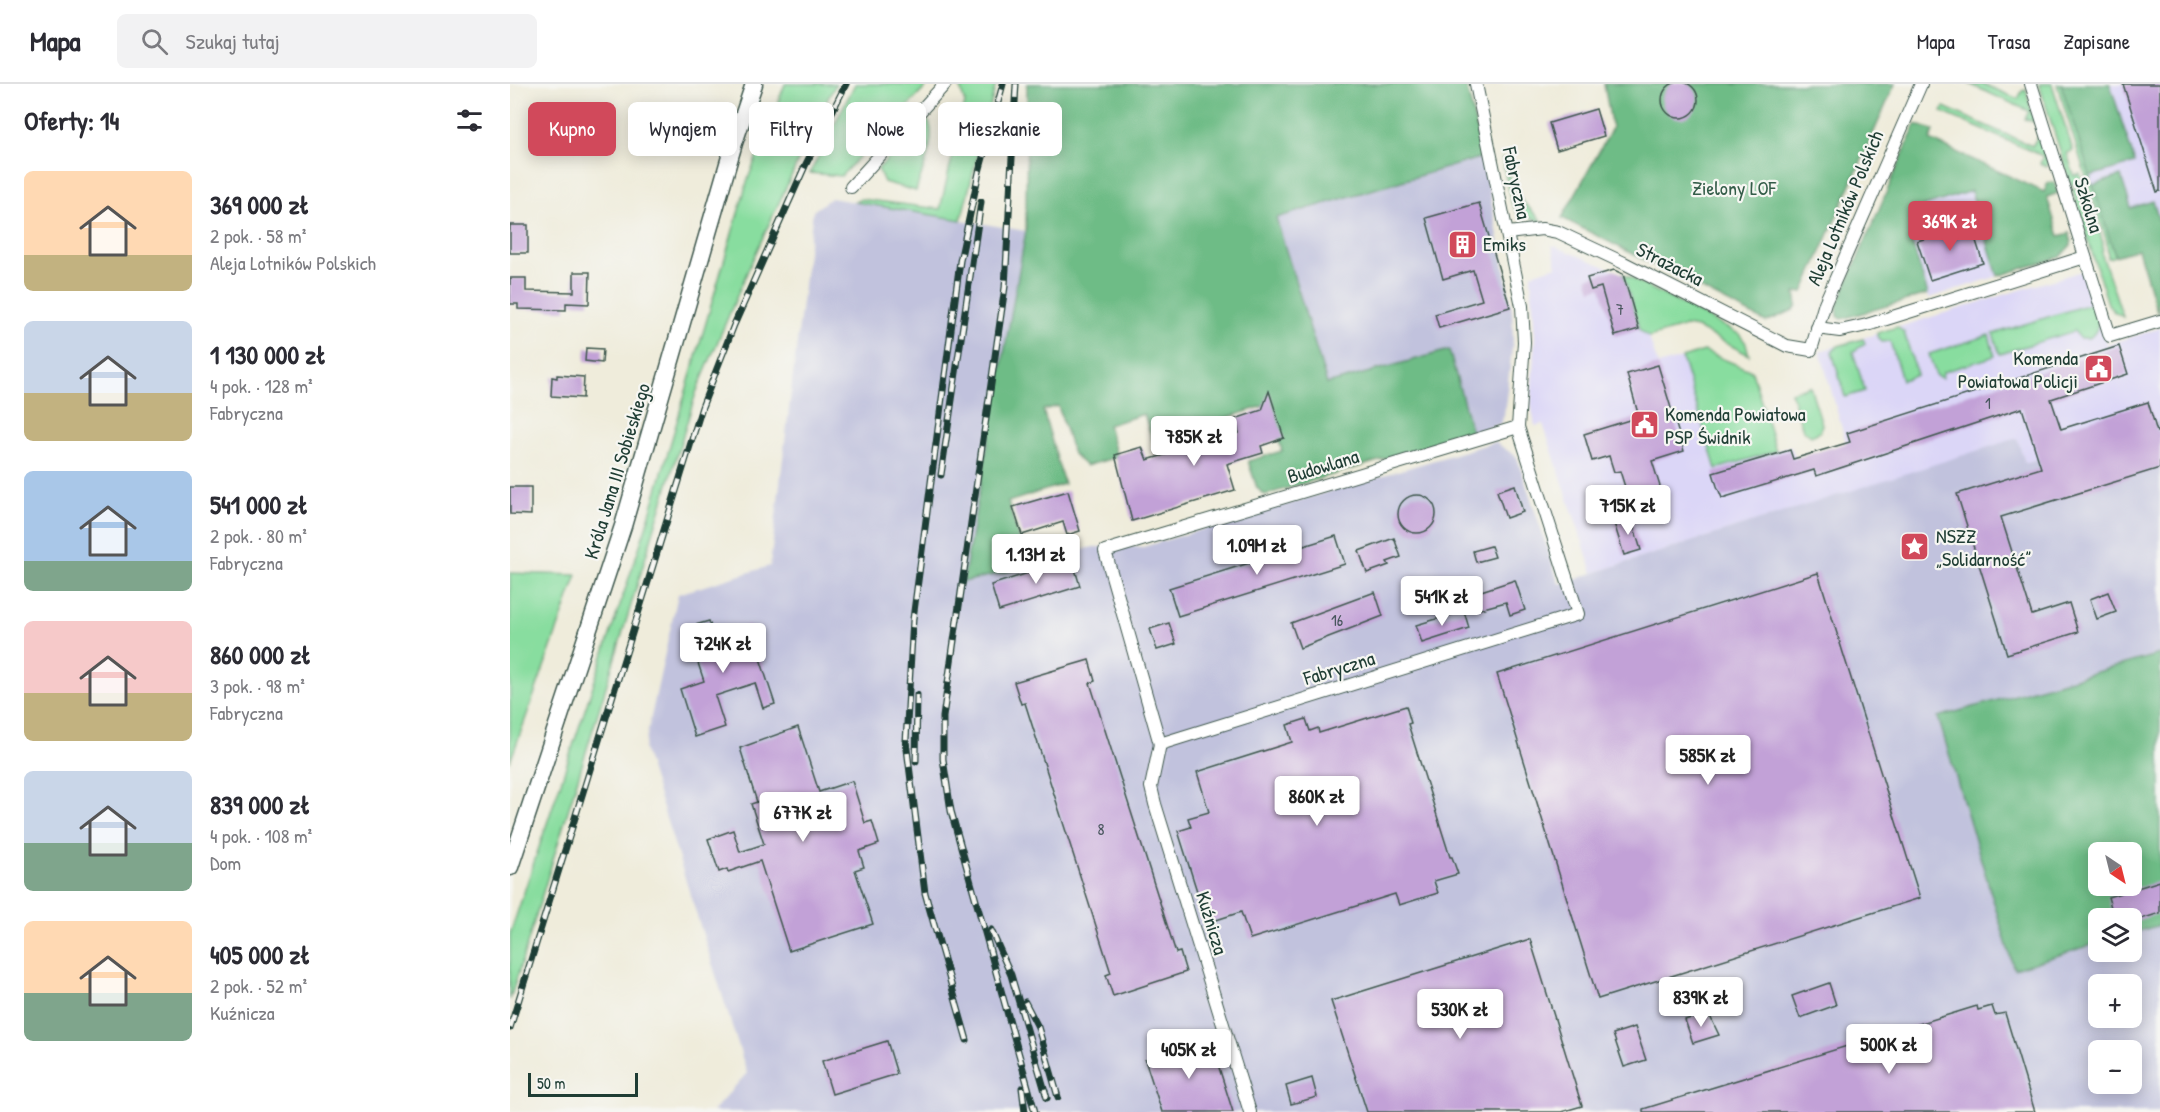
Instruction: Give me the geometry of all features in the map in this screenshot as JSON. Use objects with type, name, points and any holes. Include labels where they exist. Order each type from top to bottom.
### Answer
[{"type":"main road","name":"Króla Jana III Sobieskiego","points":[[510,867],[614,553],[734,143],[754,84]]},
{"type":"street","points":[[852,187],[945,84]]},
{"type":"street","name":"Fabryczna","points":[[1160,744],[1578,614],[1518,427],[1524,342],[1522,306],[1476,84]]},
{"type":"street","name":"Aleja Lotników Polskich","points":[[1811,350],[1817,328],[1921,84]]},
{"type":"street","name":"Szkolna","points":[[2031,84],[2110,336],[2160,321]]},
{"type":"street","name":"Strażacka","points":[[1508,233],[1542,229],[1558,232],[1624,262],[1787,346],[1811,350]]},
{"type":"street","points":[[1817,328],[1840,331],[1867,325],[2085,257]]},
{"type":"street","name":"Budowlana","points":[[1160,744],[1105,552],[1518,427]]},
{"type":"street","name":"Kuźnicza","points":[[1160,744],[1151,786],[1155,804],[1250,1112]]},
{"type":"shaded area","points":[[2061,84],[2160,84],[2160,221],[2109,236]]},
{"type":"shaded area","points":[[1483,157],[1512,309],[1513,340],[1504,415],[1500,424],[1472,433],[1448,350],[1327,385],[1276,218]]},
{"type":"shaded area","points":[[1971,191],[1998,276],[1929,298],[1911,240],[1930,233],[1922,207]]},
{"type":"shaded area","points":[[831,198],[1026,231],[964,582],[1093,547],[1143,547],[1495,442],[1517,457],[1559,584],[2017,438],[2025,463],[2160,421],[2160,1112],[712,1112],[747,1073],[644,749],[678,594],[770,566],[813,211]]},
{"type":"shaded area","points":[[1552,245],[1623,274],[1639,329],[1649,337],[1658,365],[1682,358],[1716,469],[1791,446],[1796,459],[1846,443],[1820,351],[2082,271],[2107,345],[2160,328],[2160,421],[2025,463],[2017,439],[1593,573],[1543,424],[1535,426],[1531,404],[1535,336],[1531,274],[1557,266]]},
{"type":"green space","points":[[785,84],[836,84],[826,102],[778,102]]},
{"type":"green space","points":[[855,84],[929,84],[912,102],[846,102],[846,156],[860,156],[841,176],[810,173],[819,156],[834,156],[834,126]]},
{"type":"green space","points":[[959,84],[996,84],[991,102],[965,102]]},
{"type":"green space","points":[[1027,84],[1466,84],[1483,157],[1276,218],[1327,384],[1449,350],[1472,433],[1265,495],[1257,488],[1248,461],[1282,451],[1267,405],[1153,441],[1144,414],[1108,425],[1117,457],[1086,466],[1073,454],[1058,406],[1043,410],[1064,484],[1008,502],[1028,567],[963,582],[1026,231],[1027,156],[1062,156],[1062,102],[1027,102]]},
{"type":"green space","name":"Zielony LOF","points":[[1604,84],[1895,84],[1806,286],[1803,292],[1795,293],[1797,305],[1794,310],[1766,322],[1562,218],[1612,128]]},
{"type":"green space","points":[[1969,84],[1983,84],[2018,99],[2022,91],[2026,90],[2034,122],[2025,119],[2029,111]]},
{"type":"green space","points":[[2039,84],[2052,84],[2073,151],[2067,153],[2074,176],[2080,174],[2082,181],[2071,185]]},
{"type":"green space","points":[[2057,84],[2061,84],[2091,178],[2087,180]]},
{"type":"green space","points":[[2061,84],[2110,84],[2135,163],[2090,176]]},
{"type":"green space","points":[[1944,107],[2032,146],[2040,137],[2048,163],[2047,167],[2040,164],[2043,156],[1942,112]]},
{"type":"green space","points":[[926,122],[929,122],[930,147],[916,191],[884,182],[878,169],[890,156],[926,156]]},
{"type":"green space","points":[[1916,124],[1934,131],[1930,140],[2044,192],[2048,183],[2054,182],[2058,193],[2047,197],[2059,236],[2070,233],[2071,245],[2060,257],[1998,276],[1971,191],[1922,207],[1930,233],[1911,240],[1928,294],[1842,319],[1838,316],[1837,306]]},
{"type":"green space","points":[[757,156],[800,156],[748,270],[696,393],[510,1000],[510,934],[647,524],[748,179]]},
{"type":"green space","points":[[952,156],[977,156],[961,220],[855,202],[861,199],[940,209]]},
{"type":"green space","points":[[1502,158],[1517,196],[1543,222],[1518,214],[1511,201]]},
{"type":"green space","points":[[2121,176],[2131,208],[2153,201],[2160,224],[2158,315],[2138,249],[2115,256],[2093,185]]},
{"type":"green space","points":[[2092,183],[2115,256],[2108,258],[2107,242],[2088,184]]},
{"type":"green space","points":[[2084,185],[2103,243],[2102,255],[2123,317],[2114,312],[2108,304],[2072,189]]},
{"type":"green space","points":[[1623,274],[1739,334],[1746,343],[1749,355],[1697,328],[1686,326],[1649,337],[1639,329]]},
{"type":"green space","points":[[2093,303],[2097,326],[2096,331],[2089,338],[2080,338],[2074,331],[2000,354],[1993,334]]},
{"type":"green space","points":[[1897,327],[1904,332],[1917,375],[1902,380],[1890,341],[1882,342],[1877,336],[1877,333]]},
{"type":"green space","points":[[1989,335],[1995,356],[1943,372],[1942,378],[1936,376],[1929,354]]},
{"type":"green space","points":[[1863,339],[1865,343],[1853,352],[1865,391],[1845,397],[1832,352],[1838,346]]},
{"type":"green space","points":[[1704,351],[1752,371],[1776,451],[1716,469],[1682,358]]},
{"type":"green space","points":[[1810,386],[1822,424],[1820,432],[1811,436],[1803,430],[1791,392]]},
{"type":"green space","points":[[510,573],[577,575],[510,762]]},
{"type":"green space","points":[[2160,654],[2160,925],[2142,930],[2142,908],[2088,908],[2088,946],[2014,969],[1938,717]]},
{"type":"building","points":[[1680,82],[1693,87],[1698,100],[1693,113],[1680,118],[1667,113],[1662,100],[1667,87]]},
{"type":"building","points":[[2123,84],[2160,84],[2160,191],[2157,192]]},
{"type":"building","points":[[1596,109],[1604,136],[1557,150],[1549,123]]},
{"type":"building","name":"Emiks","points":[[1479,203],[1510,307],[1439,328],[1435,314],[1482,300],[1473,270],[1443,279],[1426,218]]},
{"type":"building","points":[[510,225],[528,225],[528,253],[510,253]]},
{"type":"building","points":[[1971,225],[1983,263],[1930,280],[1917,241]]},
{"type":"building","points":[[1614,270],[1623,274],[1639,329],[1615,336],[1601,287],[1591,290],[1587,278]]},
{"type":"building","points":[[574,272],[590,272],[589,304],[566,303],[566,310],[518,309],[518,304],[510,304],[510,278],[526,278],[526,291],[574,292]]},
{"type":"building","points":[[2119,346],[2128,374],[2051,399],[2061,429],[2148,402],[2157,432],[2160,431],[2160,468],[2001,517],[2032,615],[2069,603],[2078,632],[2007,654],[1957,494],[2041,468],[2022,408],[1816,476],[1814,470],[1722,498],[1717,486],[1713,473],[1790,450],[1793,459],[1850,442],[1847,433]]},
{"type":"building","points":[[586,348],[603,349],[602,363],[585,361]]},
{"type":"building","name":"Komenda Powiatowa PSP Świdnik","points":[[1658,365],[1684,451],[1652,461],[1663,496],[1631,506],[1620,471],[1614,472],[1609,456],[1592,461],[1584,434],[1639,417],[1627,374]]},
{"type":"building","points":[[557,375],[584,377],[583,398],[551,396],[552,377],[557,378]]},
{"type":"building","points":[[1269,391],[1284,438],[1261,446],[1263,453],[1227,464],[1235,490],[1132,521],[1115,455],[1142,447],[1147,460],[1239,433],[1235,419],[1262,410]]},
{"type":"building","points":[[1515,485],[1523,512],[1506,518],[1497,491]]},
{"type":"building","points":[[510,487],[531,487],[531,515],[510,514]]},
{"type":"building","points":[[1068,491],[1080,531],[1067,535],[1063,522],[1022,535],[1013,507]]},
{"type":"building","points":[[1417,495],[1431,500],[1436,514],[1431,528],[1417,533],[1403,528],[1398,514],[1403,500]]},
{"type":"building","points":[[1631,518],[1641,550],[1624,555],[1614,523]]},
{"type":"building","points":[[1336,536],[1345,564],[1178,616],[1169,588]]},
{"type":"building","points":[[1394,538],[1401,557],[1387,562],[1389,565],[1367,573],[1359,551]]},
{"type":"building","points":[[1491,546],[1495,557],[1476,562],[1473,551]]},
{"type":"building","points":[[1072,559],[1080,586],[999,611],[991,585]]},
{"type":"building","points":[[1818,573],[1920,898],[1598,999],[1497,674]]},
{"type":"building","points":[[1515,580],[1525,610],[1510,615],[1506,602],[1480,609],[1475,593]]},
{"type":"building","points":[[1375,592],[1383,616],[1300,648],[1291,623]]},
{"type":"building","points":[[2108,592],[2116,612],[2097,619],[2090,599]]},
{"type":"building","points":[[1464,611],[1469,628],[1422,643],[1416,625]]},
{"type":"building","points":[[709,621],[714,636],[749,625],[775,704],[763,708],[755,683],[715,696],[725,727],[695,737],[680,689],[704,681],[691,642],[696,640],[692,626]]},
{"type":"building","points":[[1169,623],[1176,644],[1157,650],[1150,629]]},
{"type":"building","points":[[1089,660],[1095,681],[1090,683],[1176,953],[1180,952],[1186,972],[1113,996],[1106,975],[1111,973],[1025,703],[1021,704],[1014,682]]},
{"type":"building","points":[[1406,706],[1411,723],[1408,724],[1450,857],[1452,857],[1458,874],[1434,881],[1438,893],[1399,905],[1395,894],[1250,939],[1241,912],[1207,923],[1178,831],[1191,827],[1188,818],[1209,812],[1197,772],[1292,742],[1287,725],[1306,719],[1310,731],[1318,728],[1319,733]]},
{"type":"building","points":[[798,727],[819,792],[852,781],[865,823],[872,821],[879,844],[859,851],[864,867],[855,870],[873,924],[789,951],[760,861],[728,872],[727,869],[719,872],[708,839],[733,830],[740,852],[764,844],[751,804],[757,802],[740,748]]},
{"type":"building","points":[[2160,881],[2160,913],[2142,919],[2142,908],[2111,908],[2108,897],[2142,896],[2142,887]]},
{"type":"building","points":[[1530,939],[1582,1106],[1561,1112],[1367,1112],[1331,1001]]},
{"type":"building","points":[[1829,983],[1836,1005],[1800,1018],[1792,996]]},
{"type":"building","points":[[1977,1006],[1978,1010],[1992,1006],[1995,1015],[2005,1013],[2035,1112],[1643,1112],[1643,1109]]},
{"type":"building","points":[[1708,1012],[1719,1035],[1693,1043],[1685,1020]]},
{"type":"building","points":[[1635,1027],[1646,1060],[1624,1067],[1613,1034]]},
{"type":"building","points":[[1210,1039],[1233,1112],[1162,1112],[1145,1060]]},
{"type":"building","points":[[887,1041],[897,1074],[832,1094],[822,1061]]},
{"type":"building","points":[[1312,1078],[1317,1097],[1291,1104],[1286,1086]]},
{"type":"railway","points":[[510,1028],[702,407],[734,325],[805,166],[846,84]]},
{"type":"railway","points":[[967,1040],[925,893],[906,741],[913,619],[960,261],[979,172],[1003,84]]},
{"type":"railway","points":[[1016,84],[1005,287],[943,717],[943,759],[951,811],[1035,1112]]},
{"type":"railway","points":[[941,475],[981,202]]},
{"type":"railway","points":[[916,761],[917,695]]},
{"type":"railway","points":[[991,930],[1011,975],[1047,1098]]},
{"type":"railway","points":[[1025,1002],[1038,1027],[1058,1097]]},
{"type":"railway","points":[[1022,1088],[1025,1112]]},
{"type":"place","name":"Emiks","points":[[1462,244]]},
{"type":"place","name":"Komenda Powiatowa Policji","points":[[2099,369]]},
{"type":"place","name":"Komenda Powiatowa PSP Świdnik","points":[[1644,425]]},
{"type":"place","name":"NSZZ „Solidarność”","points":[[1915,547]]}]
